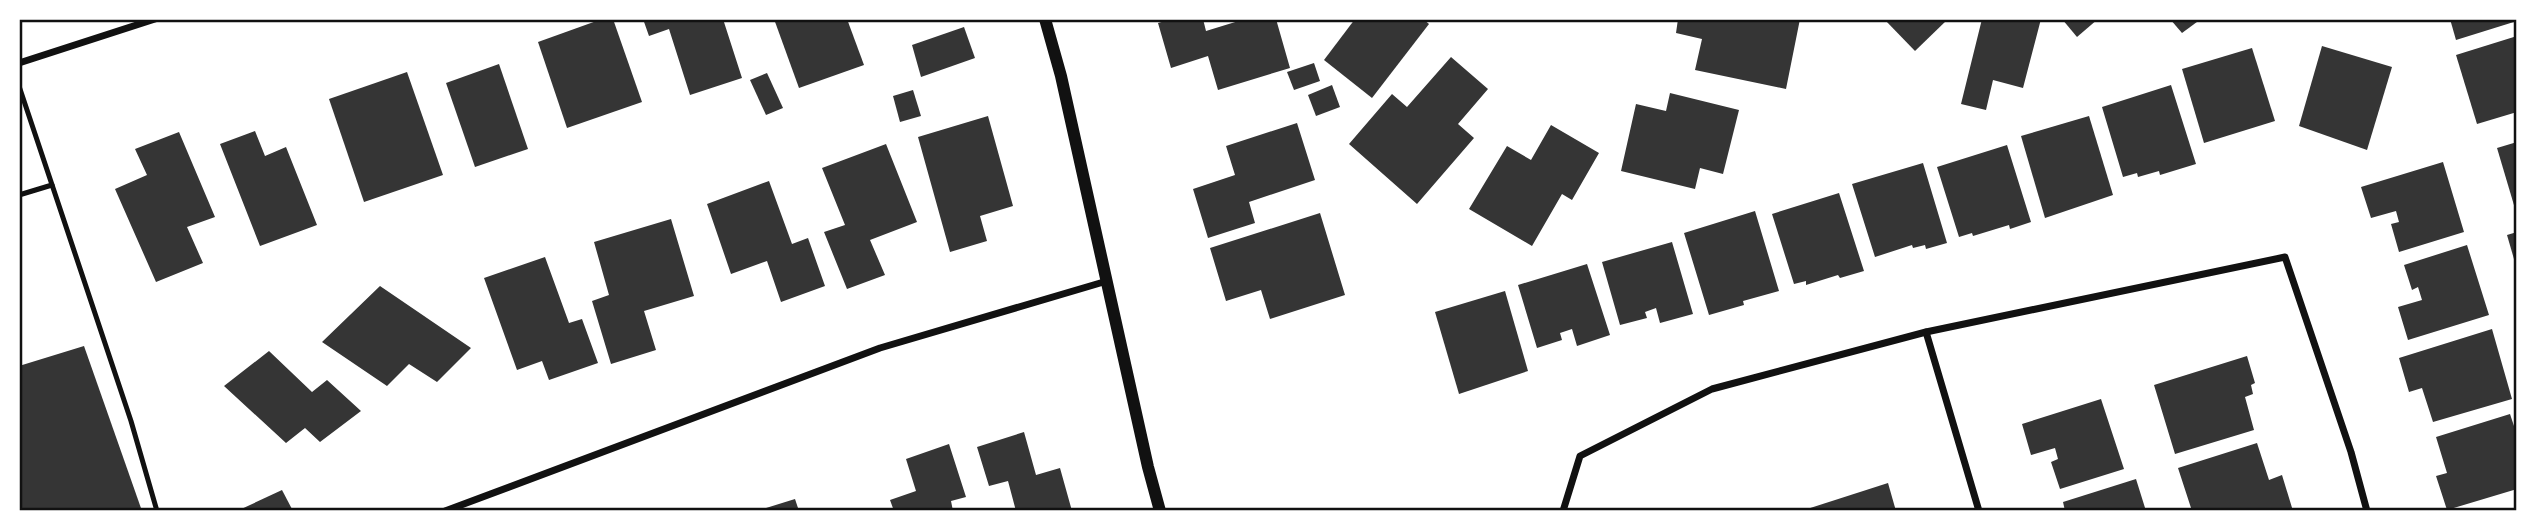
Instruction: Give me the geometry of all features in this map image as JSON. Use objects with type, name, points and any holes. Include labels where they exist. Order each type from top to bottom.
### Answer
[{"type":"street","points":[[19,63],[155,19]]},
{"type":"street","points":[[1045,19],[1061,76],[1160,511]]},
{"type":"street","points":[[1563,511],[1580,456],[1712,389],[1926,332],[2285,257],[2351,452],[2367,511]]},
{"type":"street","points":[[444,511],[880,348],[1107,281]]},
{"type":"street","points":[[1926,332],[1979,511]]},
{"type":"lane","points":[[19,86],[131,421],[157,511]]},
{"type":"lane","points":[[19,195],[52,185]]},
{"type":"building","points":[[602,19],[613,19],[642,102],[567,128],[538,42]]},
{"type":"building","points":[[643,19],[723,19],[742,78],[690,95],[669,29],[649,36]]},
{"type":"building","points":[[774,19],[847,19],[864,65],[799,88]]},
{"type":"building","points":[[1172,19],[1203,19],[1206,31],[1245,19],[1276,19],[1290,68],[1218,90],[1208,56],[1171,68],[1158,23]]},
{"type":"building","points":[[1355,19],[1423,19],[1429,24],[1372,98],[1324,60]]},
{"type":"building","points":[[1678,19],[1800,19],[1786,89],[1695,70],[1702,39],[1676,33]]},
{"type":"building","points":[[1884,19],[1948,19],[1915,51]]},
{"type":"building","points":[[1982,19],[2041,19],[2023,88],[1993,80],[1986,110],[1961,104]]},
{"type":"building","points":[[2062,19],[2098,19],[2077,37]]},
{"type":"building","points":[[2170,19],[2201,19],[2182,33]]},
{"type":"building","points":[[2450,19],[2517,19],[2517,21],[2456,40]]},
{"type":"building","points":[[964,27],[975,58],[921,77],[912,45]]},
{"type":"building","points":[[2517,36],[2517,112],[2477,124],[2456,55]]},
{"type":"building","points":[[2322,46],[2392,67],[2367,150],[2299,126]]},
{"type":"building","points":[[2252,48],[2275,121],[2204,143],[2182,69]]},
{"type":"building","points":[[1451,57],[1488,89],[1458,124],[1474,138],[1417,204],[1349,144],[1392,94],[1407,107]]},
{"type":"building","points":[[1314,63],[1320,81],[1294,90],[1287,72]]},
{"type":"building","points":[[499,64],[528,149],[475,167],[446,83]]},
{"type":"building","points":[[407,72],[443,175],[364,202],[329,99]]},
{"type":"building","points":[[767,73],[783,108],[766,115],[750,80]]},
{"type":"building","points":[[1332,85],[1340,107],[1316,116],[1308,95]]},
{"type":"building","points":[[2171,85],[2196,164],[2160,175],[2159,171],[2138,177],[2137,173],[2123,177],[2102,107]]},
{"type":"building","points":[[913,90],[921,116],[900,122],[893,96]]},
{"type":"building","points":[[1670,93],[1739,110],[1723,174],[1700,168],[1695,189],[1621,171],[1636,104],[1666,111]]},
{"type":"building","points":[[988,116],[1013,206],[980,216],[987,241],[950,252],[918,137]]},
{"type":"building","points":[[2089,116],[2113,195],[2045,218],[2021,136]]},
{"type":"building","points":[[1297,123],[1315,180],[1249,202],[1255,223],[1208,238],[1193,189],[1235,175],[1226,146]]},
{"type":"building","points":[[1551,125],[1599,153],[1572,200],[1562,194],[1532,246],[1469,209],[1507,146],[1531,160]]},
{"type":"building","points":[[255,131],[265,156],[286,147],[317,225],[260,246],[220,144]]},
{"type":"building","points":[[179,132],[215,217],[187,227],[203,263],[156,282],[115,189],[147,175],[135,149]]},
{"type":"building","points":[[2517,142],[2517,212],[2516,212],[2497,148]]},
{"type":"building","points":[[886,144],[917,222],[870,240],[885,275],[847,289],[824,232],[845,225],[822,168]]},
{"type":"building","points":[[2007,145],[2031,222],[2010,229],[2009,225],[1973,236],[1972,233],[1959,237],[1937,167]]},
{"type":"building","points":[[2443,162],[2464,232],[2399,252],[2391,224],[2399,222],[2396,211],[2371,218],[2361,187]]},
{"type":"building","points":[[1923,163],[1947,243],[1926,249],[1925,245],[1913,248],[1912,245],[1875,257],[1852,184]]},
{"type":"building","points":[[769,181],[792,244],[808,238],[825,286],[781,302],[767,261],[731,274],[707,204]]},
{"type":"building","points":[[1839,193],[1864,271],[1840,278],[1838,275],[1806,285],[1806,281],[1794,284],[1772,214]]},
{"type":"building","points":[[1755,211],[1779,291],[1743,301],[1744,305],[1709,315],[1684,233]]},
{"type":"building","points":[[1320,213],[1345,295],[1270,319],[1261,290],[1226,301],[1210,248]]},
{"type":"building","points":[[671,219],[694,296],[644,311],[656,350],[611,364],[592,301],[609,295],[594,242]]},
{"type":"building","points":[[2517,232],[2517,266],[2516,266],[2507,235]]},
{"type":"building","points":[[1672,242],[1693,314],[1660,323],[1656,308],[1645,312],[1647,318],[1620,325],[1602,262]]},
{"type":"building","points":[[2467,245],[2489,315],[2408,340],[2398,307],[2422,300],[2418,287],[2412,290],[2404,265]]},
{"type":"building","points":[[545,257],[569,323],[582,319],[598,363],[549,380],[542,361],[517,370],[484,278]]},
{"type":"building","points":[[1587,264],[1610,335],[1577,346],[1572,329],[1560,333],[1562,340],[1537,348],[1518,285]]},
{"type":"building","points":[[380,286],[471,348],[437,382],[409,364],[387,386],[322,342]]},
{"type":"building","points":[[1505,291],[1528,371],[1459,394],[1435,312]]},
{"type":"building","points":[[2492,329],[2512,399],[2433,422],[2422,388],[2409,392],[2399,358]]},
{"type":"building","points":[[84,346],[142,511],[19,511],[19,366]]},
{"type":"building","points":[[269,351],[312,392],[327,380],[361,411],[320,442],[305,428],[286,443],[224,386]]},
{"type":"building","points":[[2247,356],[2255,383],[2251,385],[2253,394],[2245,397],[2254,430],[2175,454],[2154,385]]},
{"type":"building","points":[[2101,399],[2124,469],[2060,489],[2051,462],[2058,459],[2055,448],[2031,455],[2022,424]]},
{"type":"building","points":[[2510,414],[2517,435],[2517,489],[2447,510],[2436,476],[2447,473],[2436,437]]},
{"type":"building","points":[[1024,432],[1036,475],[1060,468],[1072,511],[1016,511],[1008,481],[989,486],[977,447]]},
{"type":"building","points":[[2257,443],[2269,480],[2282,475],[2293,511],[2192,511],[2178,468]]},
{"type":"building","points":[[949,444],[966,497],[951,501],[953,511],[894,511],[890,500],[916,491],[906,459]]},
{"type":"building","points":[[2136,479],[2146,511],[2065,511],[2063,502]]},
{"type":"building","points":[[1888,483],[1896,511],[1804,511],[1804,510]]},
{"type":"building","points":[[282,490],[293,511],[237,511]]},
{"type":"building","points":[[795,499],[799,511],[760,511],[760,510]]}]
